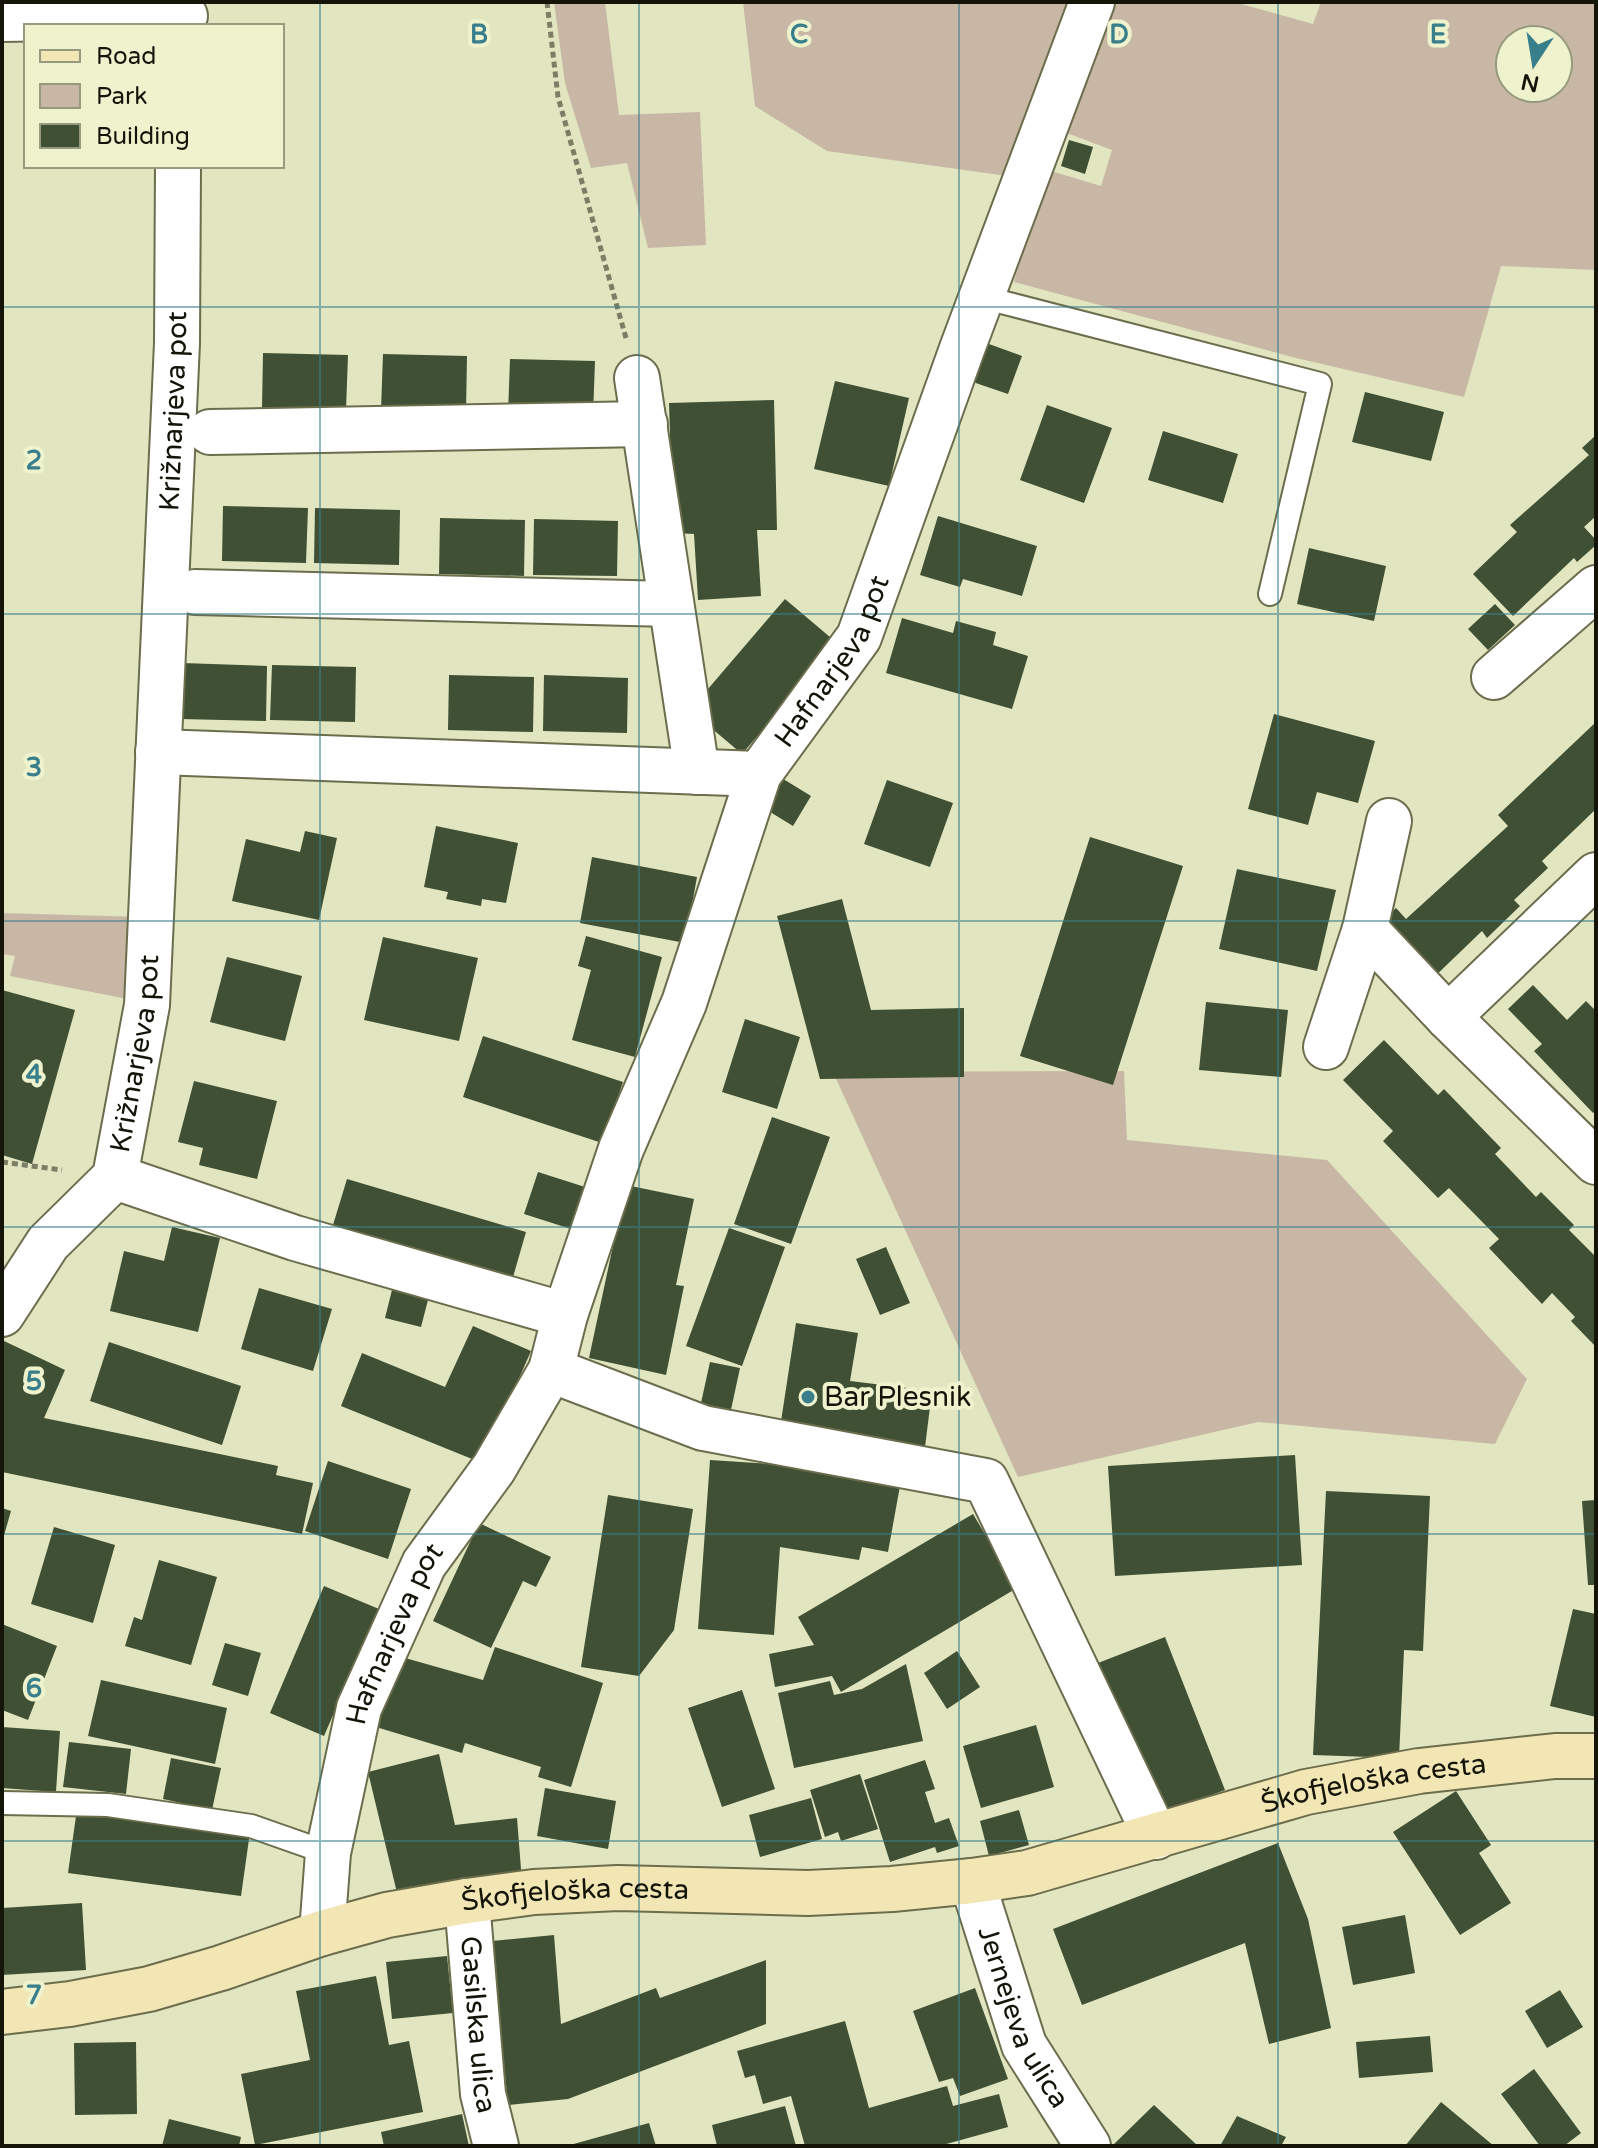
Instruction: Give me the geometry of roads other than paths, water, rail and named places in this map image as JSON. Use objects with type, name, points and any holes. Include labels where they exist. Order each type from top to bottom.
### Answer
[{"type":"street","name":"Hafnarjeva pot","points":[[322,1933],[328,1853],[359,1708],[424,1564],[494,1468],[551,1370],[565,1315],[621,1149],[684,1003],[759,774],[859,637],[1092,2]]},
{"type":"street","points":[[2,19],[186,15]]},
{"type":"street","name":"Križnarjeva pot","points":[[2,1314],[48,1243],[115,1177],[147,1005],[177,343],[178,168]]},
{"type":"street","points":[[637,378],[697,772]]},
{"type":"street","name":"Križnarjeva pot","points":[[210,432],[645,424]]},
{"type":"street","points":[[1494,677],[1596,588]]},
{"type":"street","points":[[195,592],[671,604]]},
{"type":"street","points":[[158,752],[759,774]]},
{"type":"street","points":[[1326,1047],[1365,929],[1389,821]]},
{"type":"street","points":[[1448,1017],[1596,875]]},
{"type":"street","points":[[1365,929],[1448,1017],[1596,1162]]},
{"type":"street","points":[[115,1177],[295,1238],[565,1315]]},
{"type":"street","points":[[551,1370],[703,1428],[986,1481],[1156,1837]]},
{"type":"street","name":"Škofjeloška cesta","points":[[2,2012],[70,2004],[149,1989],[387,1915],[467,1901],[534,1892],[618,1888],[808,1893],[972,1881],[1027,1873],[1306,1792],[1419,1771],[1555,1756],[1596,1756]]},
{"type":"street","name":"Jernejeva ulica","points":[[972,1881],[1024,2045],[1088,2146]]},
{"type":"street","name":"Gasilska ulica","points":[[467,1901],[483,2094],[496,2146]]},
{"type":"lane","points":[[982,297],[1320,384],[1270,594]]},
{"type":"lane","points":[[2,1803],[108,1805],[251,1826],[328,1853]]},
{"type":"place","name":"Bar Plesnik","points":[[808,1397]]}]
